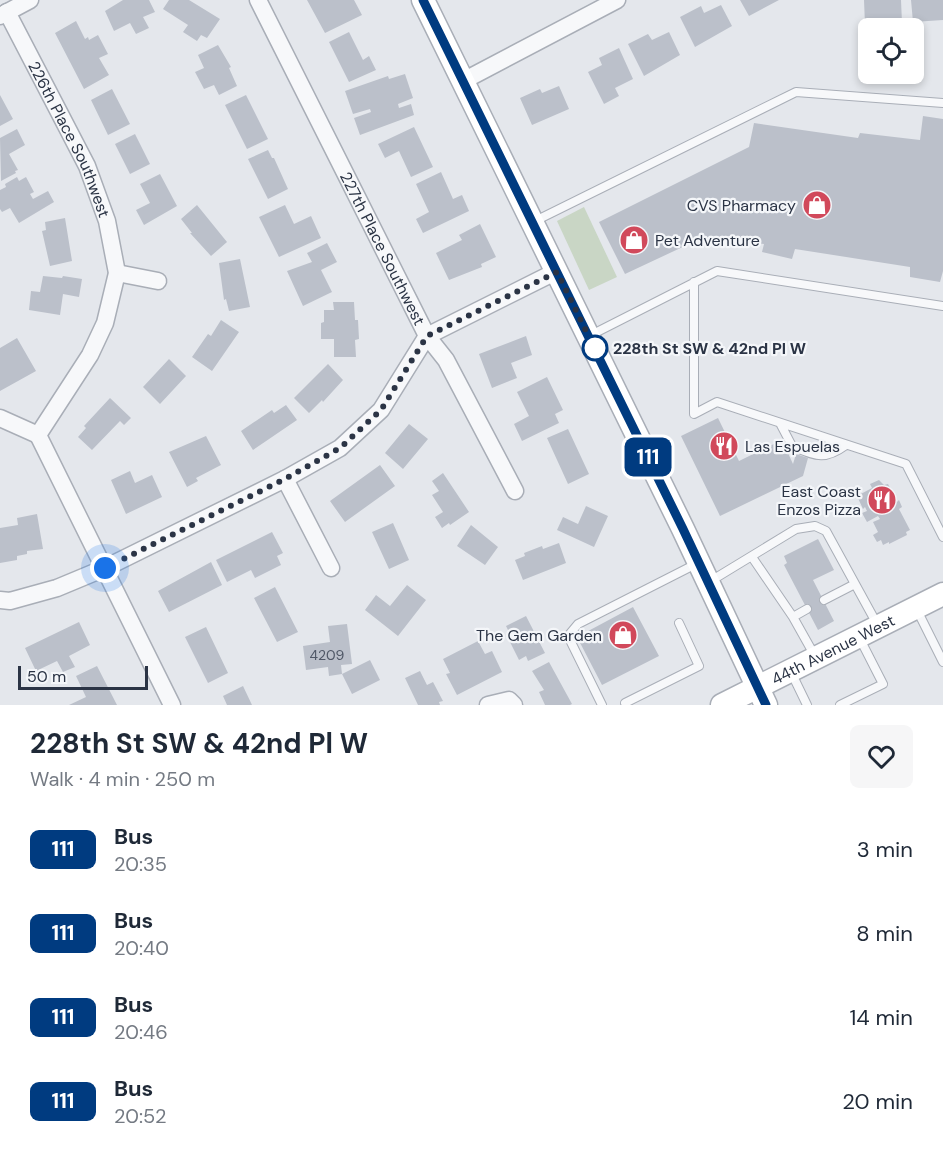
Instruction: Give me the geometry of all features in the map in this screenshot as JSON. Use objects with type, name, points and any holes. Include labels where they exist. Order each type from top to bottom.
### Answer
[{"type":"main road","points":[[423,0],[589,336],[762,696]]},
{"type":"main road","name":"44th Avenue West","points":[[722,705],[762,696],[791,671],[943,594]]},
{"type":"street","points":[[3,14],[30,0]]},
{"type":"street","name":"227th Place Southwest","points":[[258,0],[427,336],[446,360],[515,492]]},
{"type":"street","points":[[463,81],[597,5],[617,0]]},
{"type":"street","name":"226th Place Southwest","points":[[3,14],[87,166],[107,221],[117,273]]},
{"type":"street","points":[[0,600],[10,601],[57,588],[105,568],[285,479],[340,448],[381,410],[427,336],[557,272]]},
{"type":"street","points":[[38,435],[90,355],[105,322],[117,273],[158,281]]},
{"type":"street","points":[[0,418],[38,435],[172,705]]},
{"type":"street","points":[[285,479],[331,568]]},
{"type":"street","points":[[488,705],[509,700],[514,705]]},
{"type":"lane","points":[[533,222],[796,93],[943,104]]},
{"type":"lane","points":[[589,336],[717,271],[943,306]]},
{"type":"lane","points":[[694,282],[694,414],[717,402],[906,464],[943,537]]},
{"type":"lane","points":[[782,425],[792,446],[813,455],[832,455],[846,445]]},
{"type":"lane","points":[[602,705],[568,636],[578,624],[704,573],[752,557],[796,529],[815,526],[826,531],[855,584],[883,684],[840,705]]},
{"type":"lane","points":[[752,557],[793,617],[816,658]]},
{"type":"lane","points":[[824,600],[855,584]]},
{"type":"lane","points":[[916,608],[943,662]]},
{"type":"lane","points":[[793,617],[807,609]]},
{"type":"lane","points":[[623,704],[699,666],[679,623]]},
{"type":"lane","points":[[791,671],[807,705]]},
{"type":"green space","points":[[584,207],[617,277],[589,290],[557,221]]},
{"type":"building","points":[[123,0],[149,0],[155,12],[143,17],[149,28],[136,34],[130,23],[114,31],[105,11]]},
{"type":"building","points":[[169,0],[189,0],[220,19],[207,38],[201,35],[197,41],[183,32],[188,25],[163,9]]},
{"type":"building","points":[[307,0],[354,0],[362,15],[325,33]]},
{"type":"building","points":[[740,0],[779,0],[749,16]]},
{"type":"building","points":[[864,0],[901,0],[902,18],[865,18]]},
{"type":"building","points":[[911,0],[943,0],[943,20],[924,21],[924,18],[913,18]]},
{"type":"building","points":[[721,5],[732,26],[695,47],[680,17],[701,6],[704,13]]},
{"type":"building","points":[[76,21],[85,39],[88,37],[89,40],[98,35],[108,54],[99,58],[109,75],[84,89],[55,33]]},
{"type":"building","points":[[349,32],[363,60],[369,56],[376,70],[349,82],[329,42]]},
{"type":"building","points":[[669,32],[680,55],[644,76],[628,44],[648,34],[652,40]]},
{"type":"building","points":[[218,45],[231,67],[229,68],[237,86],[219,95],[214,85],[204,89],[195,72],[204,68],[198,55]]},
{"type":"building","points":[[619,48],[633,79],[615,88],[619,96],[604,104],[588,72],[602,65],[599,58]]},
{"type":"building","points":[[405,74],[413,98],[398,104],[399,108],[411,104],[414,115],[360,135],[354,118],[371,112],[370,109],[353,114],[345,91],[388,76],[389,79]]},
{"type":"building","points":[[559,86],[569,109],[532,125],[520,98],[540,89],[542,93]]},
{"type":"building","points":[[112,89],[130,124],[108,135],[91,100]]},
{"type":"building","points":[[0,95],[13,119],[0,126]]},
{"type":"building","points":[[246,95],[268,139],[247,149],[225,105]]},
{"type":"building","points":[[923,116],[943,119],[943,271],[940,282],[910,277],[910,267],[795,249],[792,259],[762,252],[764,244],[704,237],[625,274],[599,222],[749,147],[754,123],[858,138],[860,133],[920,140]]},
{"type":"building","points":[[414,127],[433,167],[411,177],[399,151],[385,158],[378,144]]},
{"type":"building","points":[[17,129],[25,145],[9,154],[18,170],[1,181],[0,138]]},
{"type":"building","points":[[135,134],[150,164],[130,174],[115,144]]},
{"type":"building","points":[[268,150],[288,189],[268,199],[248,159]]},
{"type":"building","points":[[441,172],[453,199],[462,195],[469,211],[423,233],[416,219],[429,212],[416,184]]},
{"type":"building","points":[[160,174],[177,206],[144,225],[136,210],[150,203],[140,184]]},
{"type":"building","points":[[17,177],[19,181],[26,177],[34,192],[30,194],[33,199],[48,191],[54,202],[19,223],[10,208],[2,212],[0,209],[0,190]]},
{"type":"building","points":[[197,205],[227,242],[211,256],[190,233],[192,233],[181,219]]},
{"type":"building","points":[[285,205],[294,224],[311,216],[321,238],[279,257],[259,217]]},
{"type":"building","points":[[65,218],[72,261],[50,266],[42,231],[46,230],[45,222]]},
{"type":"building","points":[[480,224],[496,257],[481,264],[482,267],[449,280],[436,253],[462,240],[459,235]]},
{"type":"building","points":[[327,243],[337,262],[321,270],[332,292],[303,306],[287,271],[312,262],[307,253]]},
{"type":"building","points":[[240,259],[250,307],[229,311],[226,299],[224,300],[219,263]]},
{"type":"building","points":[[43,276],[82,279],[79,297],[63,294],[60,315],[29,310],[31,291],[40,292]]},
{"type":"building","points":[[333,302],[354,302],[359,339],[355,340],[356,357],[334,357],[334,339],[321,339],[324,310],[334,310]]},
{"type":"building","points":[[221,320],[239,332],[212,371],[192,357],[208,334],[211,336]]},
{"type":"building","points":[[526,336],[532,355],[511,363],[517,378],[492,388],[479,354]]},
{"type":"building","points":[[17,338],[36,371],[0,391],[0,348]]},
{"type":"building","points":[[169,359],[186,376],[160,404],[143,387]]},
{"type":"building","points":[[328,364],[343,380],[323,402],[322,400],[309,413],[294,398]]},
{"type":"building","points":[[547,377],[563,410],[555,414],[559,423],[522,441],[514,424],[529,416],[517,392]]},
{"type":"building","points":[[110,398],[131,418],[124,425],[120,421],[92,450],[78,437],[86,428],[84,426]]},
{"type":"building","points":[[286,405],[297,420],[253,450],[241,431],[272,410],[274,413]]},
{"type":"building","points":[[718,418],[739,461],[782,440],[793,464],[796,454],[808,458],[803,476],[720,516],[681,436]]},
{"type":"building","points":[[409,424],[428,439],[403,469],[385,453]]},
{"type":"building","points":[[568,429],[589,474],[568,484],[547,438]]},
{"type":"building","points":[[206,436],[221,465],[196,478],[198,481],[187,487],[169,452]]},
{"type":"building","points":[[380,465],[395,486],[345,522],[330,501]]},
{"type":"building","points":[[130,471],[135,483],[152,475],[162,497],[126,514],[111,480]]},
{"type":"building","points":[[443,473],[469,512],[442,528],[435,517],[443,512],[432,495],[439,491],[432,481]]},
{"type":"building","points":[[879,480],[884,485],[888,484],[897,502],[899,500],[902,507],[899,509],[910,530],[906,532],[907,535],[883,545],[881,540],[877,542],[873,535],[878,532],[873,522],[880,519],[878,516],[867,522],[862,513],[867,511],[865,507],[863,509],[857,496],[872,488],[870,484]]},
{"type":"building","points":[[586,506],[608,516],[594,547],[557,530],[563,517],[578,524]]},
{"type":"building","points":[[37,514],[43,549],[27,551],[27,554],[17,556],[17,560],[0,563],[0,528],[18,525],[17,518]]},
{"type":"building","points":[[393,523],[409,560],[389,569],[372,532]]},
{"type":"building","points":[[471,525],[498,547],[485,565],[457,546]]},
{"type":"building","points":[[272,532],[283,553],[277,556],[281,565],[255,578],[251,570],[227,582],[216,560]]},
{"type":"building","points":[[818,539],[834,570],[813,580],[834,621],[818,630],[784,565],[787,563],[784,556]]},
{"type":"building","points":[[559,543],[566,563],[523,580],[515,560],[525,556],[524,553],[542,546],[543,549]]},
{"type":"building","points":[[211,562],[222,585],[169,612],[158,591]]},
{"type":"building","points":[[407,585],[426,600],[398,636],[365,610],[376,595],[390,606]]},
{"type":"building","points":[[275,587],[298,632],[277,642],[254,598]]},
{"type":"building","points":[[633,607],[659,656],[602,685],[577,637]]},
{"type":"building","points":[[526,616],[545,653],[528,661],[526,656],[519,660],[509,640],[512,638],[506,626]]},
{"type":"building","points":[[79,622],[90,645],[69,656],[75,667],[63,672],[57,661],[36,671],[25,648]]},
{"type":"building","points":[[347,624],[352,664],[341,665],[342,674],[329,676],[328,667],[306,670],[303,646],[330,642],[328,626]]},
{"type":"building","points":[[206,627],[228,673],[208,683],[185,637]]},
{"type":"building","points":[[478,641],[485,654],[492,651],[502,672],[457,695],[446,674],[450,673],[443,659]]},
{"type":"building","points":[[370,660],[380,680],[352,694],[342,674]]},
{"type":"building","points":[[549,662],[572,704],[545,705],[539,692],[544,690],[532,671]]},
{"type":"building","points":[[97,666],[117,705],[69,705],[86,697],[76,676]]},
{"type":"building","points":[[420,671],[427,685],[433,682],[443,701],[439,702],[440,705],[418,705],[405,678]]},
{"type":"building","points":[[243,686],[252,705],[227,705],[223,696]]},
{"type":"bus line","name":"111","points":[[423,0],[683,529],[766,705]]},
{"type":"place","name":"CVS Pharmacy","points":[[817,205]]},
{"type":"place","name":"Pet Adventure","points":[[634,240]]},
{"type":"place","name":"228th St SW & 42nd Pl W","points":[[595,348]]},
{"type":"place","name":"Las Espuelas","points":[[724,446]]},
{"type":"place","name":"East Coast Enzos Pizza","points":[[882,500]]},
{"type":"place","name":"The Gem Garden","points":[[623,635]]},
{"type":"route","points":[[105,568],[285,479],[340,448],[381,410],[427,336],[557,272],[599,357],[595,348]]}]
